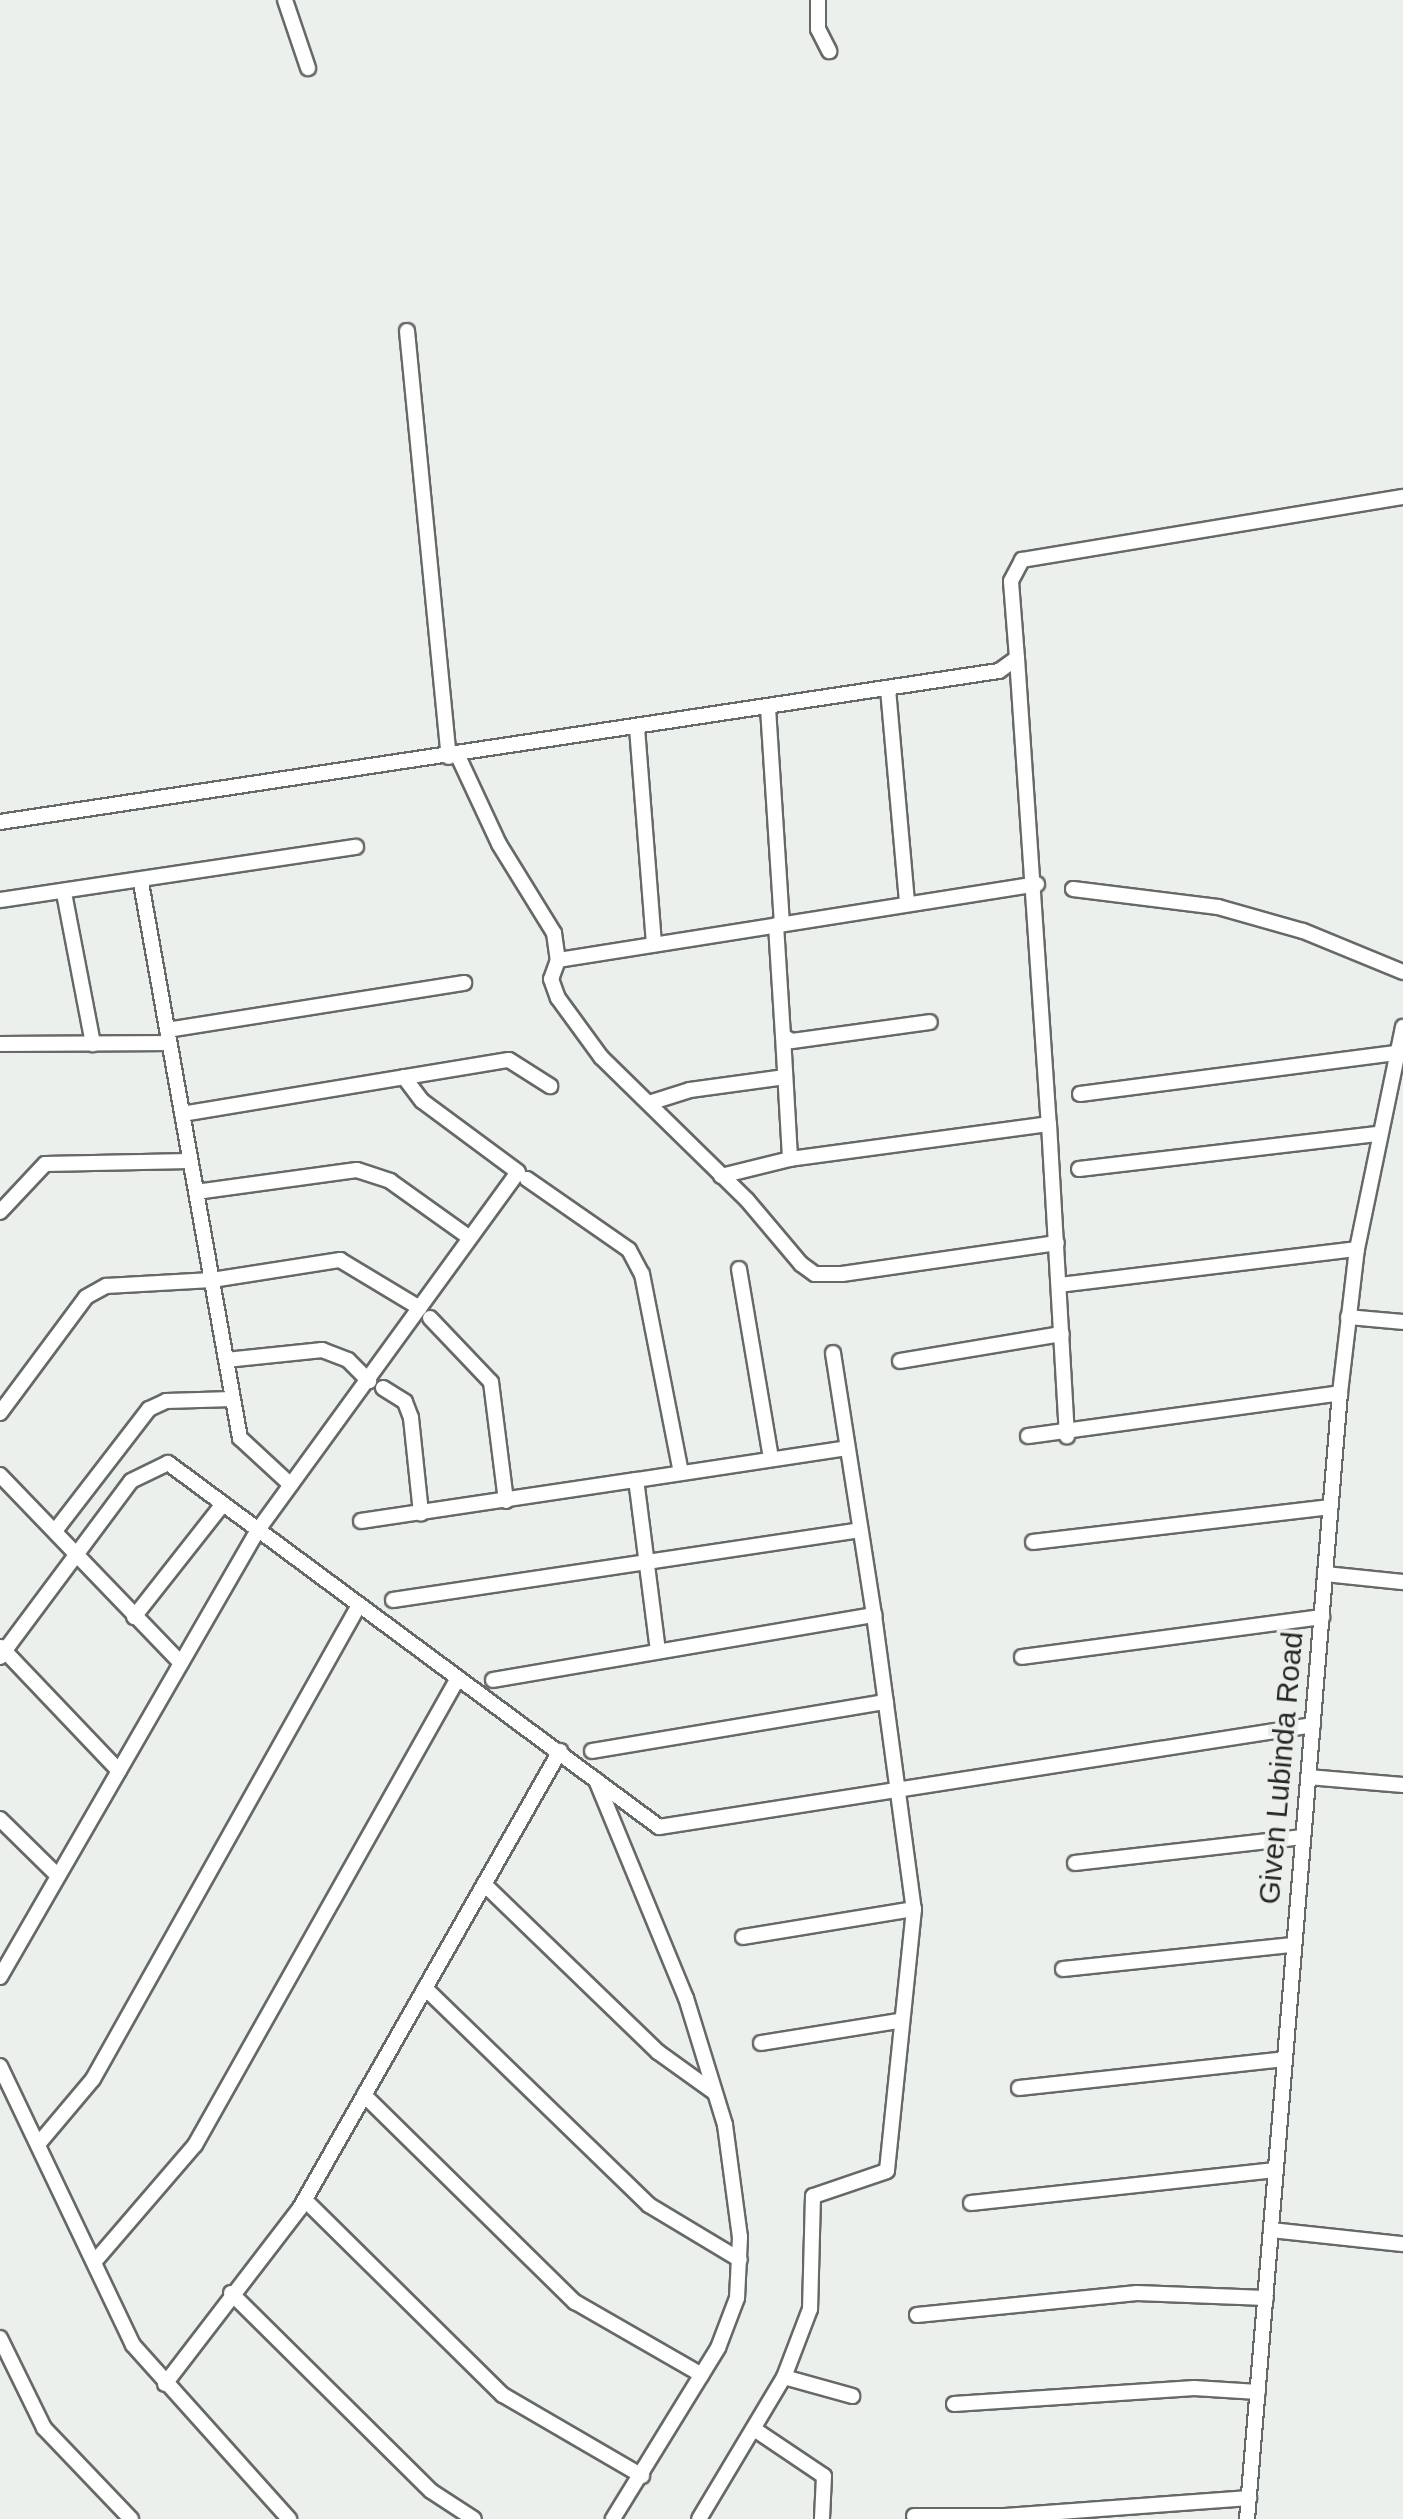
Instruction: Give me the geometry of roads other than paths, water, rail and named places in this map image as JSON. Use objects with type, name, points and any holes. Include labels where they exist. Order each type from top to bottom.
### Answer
[{"type":"street","points":[[285,0],[308,68]]},
{"type":"street","points":[[818,0],[818,29],[829,51]]},
{"type":"street","points":[[407,331],[453,757],[563,955]]},
{"type":"street","points":[[1067,1436],[1037,884],[1015,667],[1011,581],[1022,560],[1403,497]]},
{"type":"street","points":[[0,822],[453,757],[1015,667]]},
{"type":"street","points":[[888,689],[907,902]]},
{"type":"street","points":[[768,708],[790,1160]]},
{"type":"street","points":[[636,728],[654,944]]},
{"type":"street","points":[[0,900],[141,883],[356,847]]},
{"type":"street","points":[[141,883],[240,1438],[291,1485]]},
{"type":"street","points":[[563,955],[1037,884]]},
{"type":"street","points":[[1074,889],[1218,906],[1303,931],[1403,972]]},
{"type":"street","points":[[64,893],[93,1044]]},
{"type":"street","points":[[563,955],[550,979],[558,998],[600,1056],[747,1200],[815,1274],[1057,1243]]},
{"type":"street","points":[[0,1044],[93,1044],[168,1036],[464,983]]},
{"type":"street","points":[[783,1036],[792,1041],[930,1022]]},
{"type":"street","name":"Given Lubinda Road","points":[[1247,2519],[1340,1393],[1357,1249],[1403,1027]]},
{"type":"street","points":[[1080,1094],[1397,1053]]},
{"type":"street","points":[[182,1114],[509,1060],[550,1086]]},
{"type":"street","points":[[0,1977],[258,1530],[376,1384],[470,1238],[518,1172],[422,1101],[404,1077]]},
{"type":"street","points":[[649,1103],[690,1090],[785,1078]]},
{"type":"street","points":[[722,1176],[790,1160],[1049,1124]]},
{"type":"street","points":[[1079,1170],[1379,1134]]},
{"type":"street","points":[[0,1212],[44,1164],[190,1161]]},
{"type":"street","points":[[747,1200],[761,1165]]},
{"type":"street","points":[[196,1192],[357,1170],[390,1181],[470,1238]]},
{"type":"street","points":[[527,1178],[628,1250],[642,1274],[681,1472]]},
{"type":"street","points":[[1059,1285],[1357,1249]]},
{"type":"street","points":[[0,1413],[97,1289],[212,1280],[340,1260],[425,1313],[491,1382],[506,1500]]},
{"type":"street","points":[[739,1269],[771,1458]]},
{"type":"street","points":[[1348,1317],[1403,1322]]},
{"type":"street","points":[[900,1361],[1062,1334]]},
{"type":"street","points":[[226,1360],[322,1350],[348,1360],[405,1402],[411,1418],[421,1513]]},
{"type":"street","points":[[700,2519],[784,2377],[810,2309],[813,2196],[886,2171],[898,2022],[914,1909],[900,1790],[833,1353]]},
{"type":"street","points":[[1028,1436],[1067,1436],[1340,1393]]},
{"type":"street","points":[[55,1531],[149,1409],[166,1401],[233,1399]]},
{"type":"street","points":[[362,1521],[848,1448]]},
{"type":"street","points":[[119,1771],[2,1651],[131,1481],[151,1467],[168,1463],[659,1827],[1313,1724]]},
{"type":"street","points":[[0,1475],[55,1531],[74,1558],[180,1663]]},
{"type":"street","points":[[636,1480],[658,1651]]},
{"type":"street","points":[[134,1618],[223,1504]]},
{"type":"street","points":[[1033,1542],[1330,1506]]},
{"type":"street","points":[[393,1600],[645,1566],[860,1530]]},
{"type":"street","points":[[1325,1574],[1403,1582]]},
{"type":"street","points":[[40,2142],[93,2079],[359,1605]]},
{"type":"street","points":[[493,1680],[874,1615]]},
{"type":"street","points":[[1022,1657],[1322,1617]]},
{"type":"street","points":[[96,2260],[195,2145],[458,1678]]},
{"type":"street","points":[[592,1751],[886,1702]]},
{"type":"street","points":[[165,2384],[305,2200],[560,1751]]},
{"type":"street","points":[[1308,1777],[1403,1785]]},
{"type":"street","points":[[596,1779],[668,1950],[725,2125],[740,2260],[737,2298],[702,2375],[612,2519]]},
{"type":"street","points":[[0,1820],[58,1876]]},
{"type":"street","points":[[1074,1864],[1302,1837]]},
{"type":"street","points":[[484,1884],[658,2052],[715,2093]]},
{"type":"street","points":[[743,1937],[914,1909]]},
{"type":"street","points":[[1063,1969],[1293,1944]]},
{"type":"street","points":[[425,1988],[648,2205],[740,2260]]},
{"type":"street","points":[[761,2043],[898,2022]]},
{"type":"street","points":[[1018,2088],[1284,2058]]},
{"type":"street","points":[[0,2066],[40,2142],[133,2345],[289,2519]]},
{"type":"street","points":[[364,2095],[575,2302],[702,2375]]},
{"type":"street","points":[[971,2202],[1275,2170]]},
{"type":"street","points":[[305,2200],[504,2396],[642,2476]]},
{"type":"street","points":[[1271,2230],[1403,2244]]},
{"type":"street","points":[[231,2293],[430,2491],[474,2519]]},
{"type":"street","points":[[916,2315],[1137,2293],[1266,2298]]},
{"type":"street","points":[[0,2338],[44,2428],[131,2519]]},
{"type":"street","points":[[784,2377],[852,2396]]},
{"type":"street","points":[[954,2404],[1194,2388],[1258,2392]]},
{"type":"street","points":[[754,2430],[824,2476],[822,2519]]},
{"type":"street","points":[[914,2516],[1005,2516],[1249,2498]]}]
